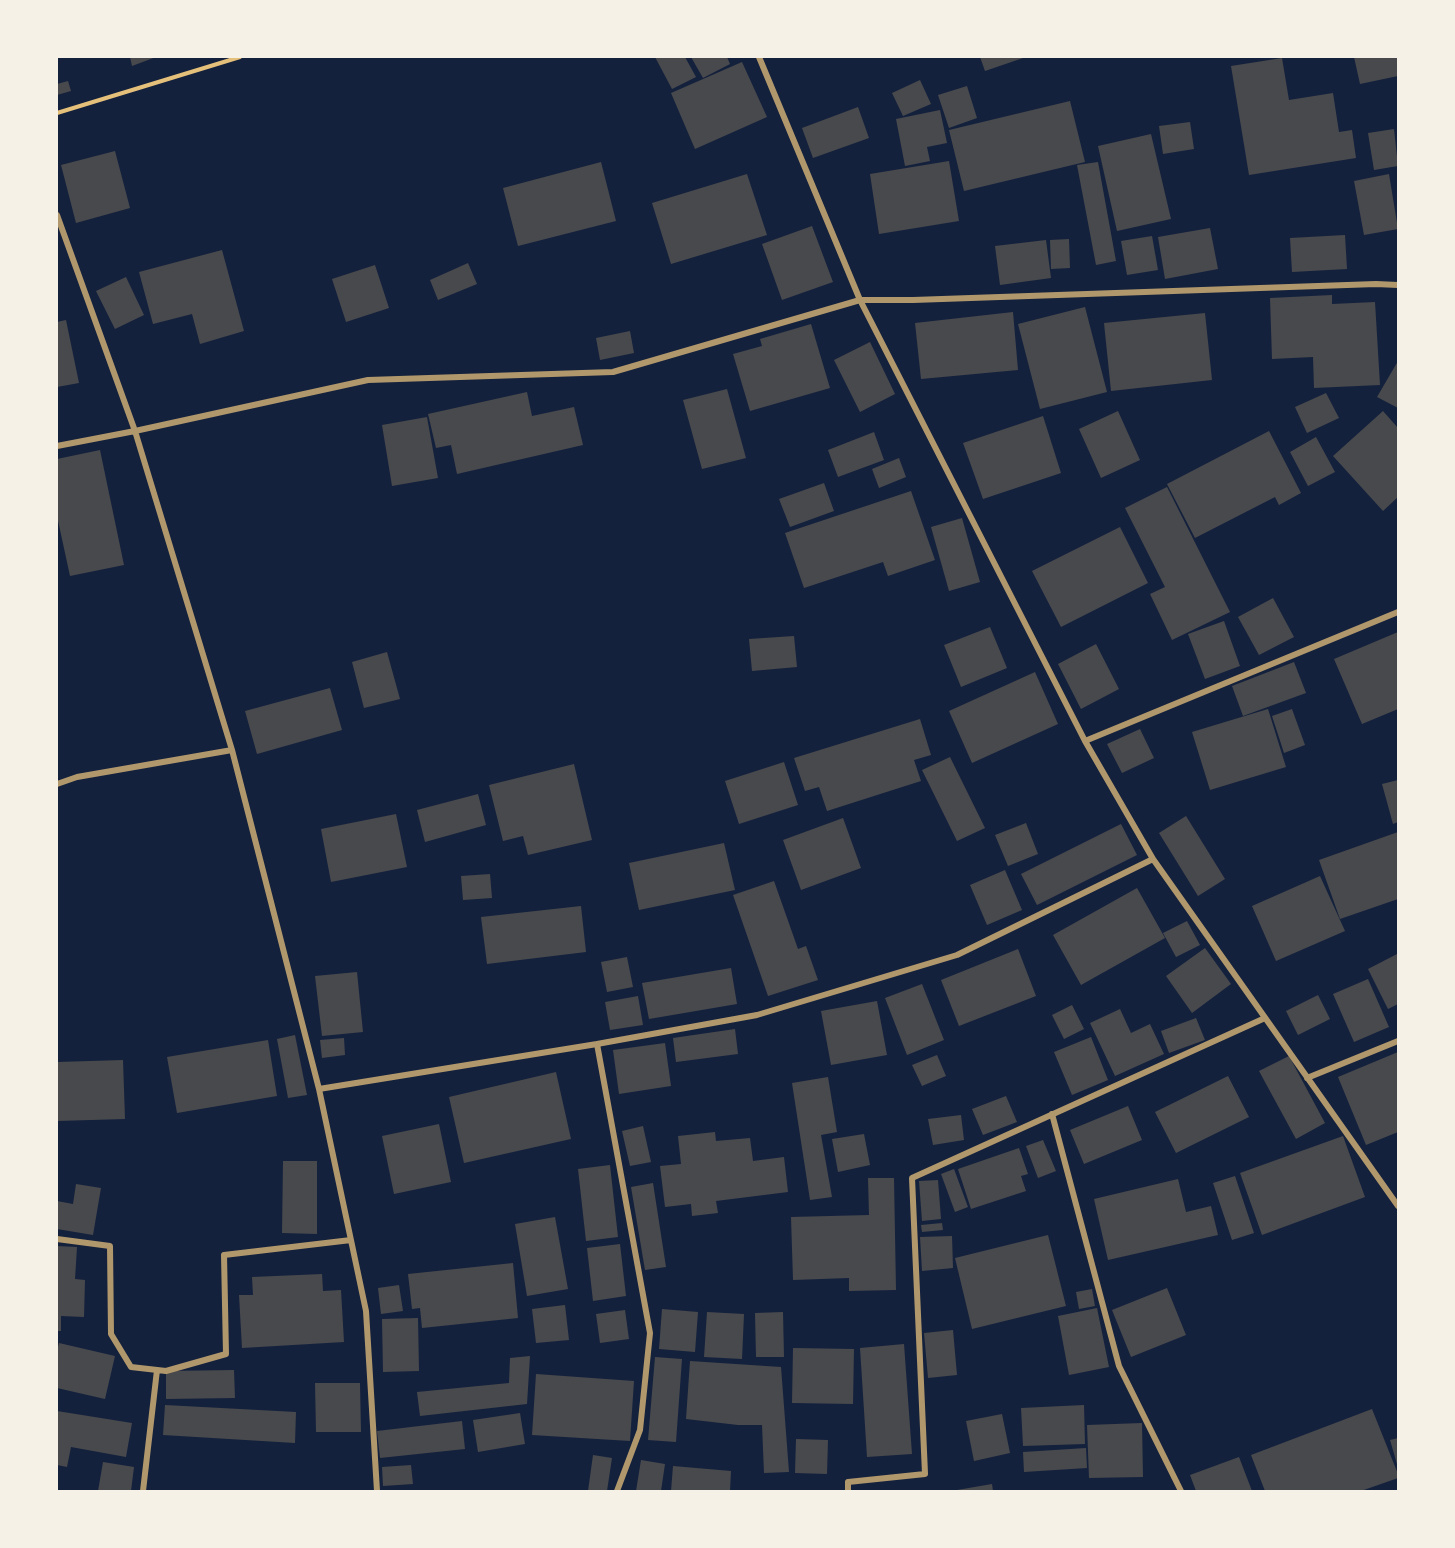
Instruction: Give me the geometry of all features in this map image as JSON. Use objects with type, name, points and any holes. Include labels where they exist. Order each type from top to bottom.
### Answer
[{"type":"street","points":[[759,57],[860,300],[1085,741],[1153,859],[1398,1206]]},
{"type":"street","points":[[57,215],[135,431],[232,750],[319,1089],[366,1311],[377,1491]]},
{"type":"street","points":[[57,446],[368,380],[613,372],[860,300],[1364,284],[1398,285]]},
{"type":"street","points":[[1085,741],[1398,612]]},
{"type":"street","points":[[57,784],[76,777],[232,750]]},
{"type":"street","points":[[319,1089],[597,1044],[757,1015],[957,955],[1153,859]]},
{"type":"street","points":[[848,1491],[848,1482],[926,1474],[912,1178],[1265,1018]]},
{"type":"street","points":[[1307,1078],[1398,1041]]},
{"type":"street","points":[[597,1044],[650,1333],[640,1430],[617,1491]]},
{"type":"street","points":[[1052,1114],[1119,1366],[1182,1491]]},
{"type":"street","points":[[57,1239],[110,1246],[111,1334],[131,1367],[166,1371],[226,1354],[224,1255],[351,1240]]},
{"type":"street","points":[[143,1491],[157,1370]]},
{"type":"path","points":[[57,113],[240,57]]},
{"type":"building","points":[[130,57],[156,57],[132,66]]},
{"type":"building","points":[[655,57],[685,57],[696,77],[672,89]]},
{"type":"building","points":[[691,57],[727,57],[730,64],[703,78]]},
{"type":"building","points":[[980,57],[1026,57],[985,71]]},
{"type":"building","points":[[1354,57],[1398,57],[1398,76],[1360,84]]},
{"type":"building","points":[[1282,58],[1289,100],[1333,93],[1339,132],[1352,130],[1356,158],[1249,175],[1231,66]]},
{"type":"building","points":[[742,62],[767,117],[695,149],[671,93]]},
{"type":"building","points":[[920,80],[931,104],[903,116],[892,93]]},
{"type":"building","points":[[68,81],[71,91],[57,95],[57,84]]},
{"type":"building","points":[[967,86],[977,118],[949,128],[938,95]]},
{"type":"building","points":[[1070,101],[1085,162],[964,191],[949,130]]},
{"type":"building","points":[[858,107],[869,138],[813,158],[802,128]]},
{"type":"building","points":[[940,110],[947,143],[927,147],[930,161],[905,166],[896,119]]},
{"type":"building","points":[[1190,122],[1194,149],[1163,154],[1159,126]]},
{"type":"building","points":[[1394,129],[1398,166],[1374,170],[1368,133]]},
{"type":"building","points":[[1151,134],[1171,219],[1117,231],[1098,146]]},
{"type":"building","points":[[115,151],[130,208],[76,223],[61,165]]},
{"type":"building","points":[[949,161],[959,221],[879,234],[870,174]]},
{"type":"building","points":[[601,162],[616,221],[518,246],[503,188]]},
{"type":"building","points":[[1098,162],[1116,261],[1096,265],[1077,165]]},
{"type":"building","points":[[747,174],[767,235],[671,264],[652,203]]},
{"type":"building","points":[[1389,174],[1398,229],[1364,235],[1354,181]]},
{"type":"building","points":[[812,226],[833,282],[782,300],[762,244]]},
{"type":"building","points":[[1210,228],[1218,269],[1165,279],[1158,237]]},
{"type":"building","points":[[1345,235],[1347,269],[1292,272],[1290,238]]},
{"type":"building","points":[[1152,236],[1158,270],[1127,275],[1121,241]]},
{"type":"building","points":[[1069,239],[1070,268],[1051,269],[1050,240]]},
{"type":"building","points":[[1046,240],[1051,278],[1000,285],[995,246]]},
{"type":"building","points":[[222,250],[244,331],[200,344],[192,314],[153,324],[139,272]]},
{"type":"building","points":[[468,263],[477,284],[438,300],[430,280]]},
{"type":"building","points":[[375,265],[389,308],[346,322],[332,279]]},
{"type":"building","points":[[126,277],[144,315],[115,329],[96,291]]},
{"type":"building","points":[[1332,295],[1332,304],[1375,302],[1380,385],[1314,388],[1313,357],[1272,359],[1270,298]]},
{"type":"building","points":[[1085,307],[1107,392],[1040,409],[1018,324]]},
{"type":"building","points":[[1013,312],[1018,370],[921,379],[915,323]]},
{"type":"building","points":[[1205,313],[1212,380],[1111,391],[1104,323]]},
{"type":"building","points":[[66,320],[79,383],[57,387],[57,322]]},
{"type":"building","points":[[811,324],[830,388],[750,411],[733,354],[762,346],[760,339]]},
{"type":"building","points":[[630,331],[634,353],[600,360],[596,338]]},
{"type":"building","points":[[870,342],[895,394],[860,412],[834,360]]},
{"type":"building","points":[[1398,361],[1398,408],[1377,397]]},
{"type":"building","points":[[727,389],[746,458],[702,469],[683,400]]},
{"type":"building","points":[[527,392],[532,416],[574,407],[583,445],[457,474],[451,445],[436,448],[428,414]]},
{"type":"building","points":[[1326,393],[1339,418],[1307,433],[1295,407]]},
{"type":"building","points":[[1118,411],[1140,460],[1101,478],[1079,429]]},
{"type":"building","points":[[1383,411],[1398,428],[1398,497],[1383,511],[1333,456]]},
{"type":"building","points":[[1043,416],[1061,473],[983,499],[963,443]]},
{"type":"building","points":[[427,417],[438,478],[392,486],[382,425]]},
{"type":"building","points":[[1269,431],[1301,493],[1279,505],[1275,497],[1195,538],[1167,484]]},
{"type":"building","points":[[874,432],[884,460],[838,477],[828,450]]},
{"type":"building","points":[[1316,437],[1335,472],[1308,486],[1290,452]]},
{"type":"building","points":[[100,450],[124,565],[70,576],[57,516],[57,459]]},
{"type":"building","points":[[899,458],[906,477],[879,488],[872,469]]},
{"type":"building","points":[[824,483],[834,511],[790,527],[779,499]]},
{"type":"building","points":[[1167,487],[1230,612],[1172,640],[1150,594],[1165,587],[1125,508]]},
{"type":"building","points":[[911,491],[935,560],[888,576],[883,562],[804,588],[785,533]]},
{"type":"building","points":[[962,518],[980,582],[949,591],[931,527]]},
{"type":"building","points":[[1120,527],[1148,583],[1061,627],[1032,571]]},
{"type":"building","points":[[1273,598],[1294,637],[1259,655],[1238,617]]},
{"type":"building","points":[[1224,621],[1240,666],[1205,679],[1188,634]]},
{"type":"building","points":[[990,627],[1007,668],[961,687],[944,645]]},
{"type":"building","points":[[1398,632],[1398,709],[1362,724],[1334,659]]},
{"type":"building","points":[[794,636],[797,667],[752,671],[749,639]]},
{"type":"building","points":[[1096,644],[1119,689],[1081,709],[1058,664]]},
{"type":"building","points":[[387,652],[400,699],[364,708],[352,662]]},
{"type":"building","points":[[1294,662],[1306,693],[1243,716],[1232,686]]},
{"type":"building","points":[[1035,672],[1058,724],[972,763],[949,711]]},
{"type":"building","points":[[330,688],[342,730],[257,754],[245,711]]},
{"type":"building","points":[[1268,709],[1286,767],[1210,790],[1192,732]]},
{"type":"building","points":[[1292,709],[1305,745],[1284,753],[1272,716]]},
{"type":"building","points":[[920,719],[931,755],[914,760],[921,781],[827,811],[819,787],[805,791],[794,758]]},
{"type":"building","points":[[1140,729],[1154,758],[1122,773],[1107,744]]},
{"type":"building","points":[[950,757],[985,828],[957,841],[922,770]]},
{"type":"building","points":[[784,762],[798,805],[739,824],[725,781]]},
{"type":"building","points":[[574,764],[592,840],[528,855],[523,836],[503,841],[489,785]]},
{"type":"building","points":[[1398,780],[1398,822],[1393,824],[1382,784]]},
{"type":"building","points":[[478,794],[486,825],[425,842],[417,810]]},
{"type":"building","points":[[396,814],[407,867],[331,882],[321,829]]},
{"type":"building","points":[[1186,816],[1225,879],[1198,896],[1159,833]]},
{"type":"building","points":[[843,818],[861,868],[801,890],[783,840]]},
{"type":"building","points":[[1026,823],[1038,854],[1008,866],[995,835]]},
{"type":"building","points":[[1121,824],[1137,855],[1037,905],[1021,874]]},
{"type":"building","points":[[1398,832],[1398,899],[1340,919],[1319,860]]},
{"type":"building","points":[[724,843],[735,890],[639,910],[629,863]]},
{"type":"building","points":[[1005,870],[1022,910],[987,925],[970,885]]},
{"type":"building","points":[[490,874],[492,898],[463,900],[461,876]]},
{"type":"building","points":[[1320,876],[1345,931],[1276,961],[1252,906]]},
{"type":"building","points":[[774,881],[798,949],[806,946],[818,980],[768,996],[733,895]]},
{"type":"building","points":[[1137,888],[1165,938],[1081,985],[1053,935]]},
{"type":"building","points":[[581,906],[586,952],[487,964],[481,917]]},
{"type":"building","points":[[1187,921],[1200,945],[1176,957],[1163,933]]},
{"type":"building","points":[[1205,948],[1231,984],[1192,1013],[1166,976]]},
{"type":"building","points":[[1018,949],[1036,996],[959,1026],[941,980]]},
{"type":"building","points":[[1397,954],[1398,1004],[1388,1009],[1368,969]]},
{"type":"building","points":[[627,957],[633,987],[607,992],[601,962]]},
{"type":"building","points":[[731,968],[737,1004],[649,1019],[642,983]]},
{"type":"building","points":[[357,972],[363,1032],[322,1036],[315,976]]},
{"type":"building","points":[[1368,979],[1389,1027],[1354,1042],[1333,994]]},
{"type":"building","points":[[922,984],[944,1040],[907,1055],[885,998]]},
{"type":"building","points":[[1318,995],[1330,1019],[1298,1035],[1286,1011]]},
{"type":"building","points":[[638,996],[643,1025],[610,1030],[605,1002]]},
{"type":"building","points":[[877,1001],[887,1055],[831,1065],[821,1011]]},
{"type":"building","points":[[1072,1005],[1084,1029],[1064,1039],[1052,1015]]},
{"type":"building","points":[[1120,1009],[1131,1033],[1150,1024],[1164,1054],[1115,1076],[1090,1023]]},
{"type":"building","points":[[1196,1018],[1205,1040],[1169,1053],[1161,1031]]},
{"type":"building","points":[[735,1029],[738,1054],[676,1062],[673,1038]]},
{"type":"building","points":[[295,1035],[307,1095],[288,1098],[277,1039]]},
{"type":"building","points":[[1091,1037],[1108,1080],[1072,1095],[1054,1052]]},
{"type":"building","points":[[344,1038],[345,1055],[322,1058],[320,1040]]},
{"type":"building","points":[[268,1040],[277,1096],[177,1113],[167,1057]]},
{"type":"building","points":[[665,1043],[671,1086],[619,1094],[613,1050]]},
{"type":"building","points":[[1398,1052],[1398,1132],[1366,1145],[1338,1077]]},
{"type":"building","points":[[937,1055],[946,1076],[922,1086],[912,1065]]},
{"type":"building","points":[[1289,1056],[1325,1123],[1296,1139],[1259,1071]]},
{"type":"building","points":[[123,1060],[125,1119],[57,1121],[57,1062]]},
{"type":"building","points":[[556,1072],[571,1139],[464,1163],[449,1097]]},
{"type":"building","points":[[1228,1076],[1249,1117],[1176,1153],[1155,1112]]},
{"type":"building","points":[[828,1077],[837,1132],[821,1135],[832,1197],[810,1200],[792,1083]]},
{"type":"building","points":[[1006,1096],[1017,1122],[983,1135],[972,1109]]},
{"type":"building","points":[[1128,1106],[1142,1140],[1084,1164],[1070,1130]]},
{"type":"building","points":[[961,1115],[964,1140],[933,1145],[928,1119]]},
{"type":"building","points":[[439,1124],[451,1182],[394,1194],[382,1136]]},
{"type":"building","points":[[643,1126],[651,1162],[630,1166],[622,1131]]},
{"type":"building","points":[[715,1132],[716,1141],[750,1138],[753,1161],[784,1157],[788,1192],[716,1201],[718,1213],[692,1216],[691,1204],[665,1207],[660,1166],[681,1164],[678,1136]]},
{"type":"building","points":[[864,1134],[870,1165],[838,1172],[832,1139]]},
{"type":"building","points":[[1343,1136],[1365,1197],[1262,1235],[1240,1173]]},
{"type":"building","points":[[1043,1140],[1056,1171],[1038,1178],[1026,1146]]},
{"type":"building","points":[[1019,1148],[1028,1174],[1021,1176],[1026,1191],[971,1209],[958,1169]]},
{"type":"building","points":[[283,1161],[317,1161],[317,1234],[282,1233]]},
{"type":"building","points":[[610,1165],[618,1237],[586,1241],[578,1169]]},
{"type":"building","points":[[954,1169],[968,1207],[955,1212],[941,1174]]},
{"type":"building","points":[[1235,1176],[1254,1233],[1232,1240],[1213,1183]]},
{"type":"building","points":[[868,1178],[894,1178],[896,1290],[849,1291],[849,1278],[793,1280],[791,1217],[869,1215]]},
{"type":"building","points":[[1178,1179],[1186,1212],[1211,1206],[1218,1235],[1108,1260],[1094,1199]]},
{"type":"building","points":[[938,1180],[941,1219],[922,1221],[919,1181]]},
{"type":"building","points":[[653,1183],[666,1267],[645,1270],[631,1187]]},
{"type":"building","points":[[76,1184],[101,1188],[93,1235],[57,1229],[57,1201],[73,1204]]},
{"type":"building","points":[[555,1217],[568,1289],[527,1296],[515,1224]]},
{"type":"building","points":[[942,1223],[943,1230],[922,1232],[921,1225]]},
{"type":"building","points":[[1048,1235],[1066,1306],[972,1329],[955,1258]]},
{"type":"building","points":[[952,1236],[953,1268],[922,1271],[920,1237]]},
{"type":"building","points":[[620,1244],[626,1296],[593,1301],[587,1248]]},
{"type":"building","points":[[57,1246],[77,1247],[75,1279],[85,1280],[84,1317],[61,1316],[61,1331],[57,1331]]},
{"type":"building","points":[[513,1263],[518,1318],[422,1328],[420,1308],[412,1309],[408,1274]]},
{"type":"building","points":[[322,1274],[323,1291],[341,1290],[344,1342],[242,1348],[239,1295],[253,1295],[252,1277]]},
{"type":"building","points":[[399,1285],[403,1311],[381,1314],[378,1288]]},
{"type":"building","points":[[1167,1288],[1186,1335],[1131,1357],[1112,1310]]},
{"type":"building","points":[[1092,1289],[1095,1306],[1079,1309],[1076,1292]]},
{"type":"building","points":[[565,1305],[569,1340],[536,1343],[532,1309]]},
{"type":"building","points":[[1097,1308],[1109,1367],[1069,1375],[1058,1316]]},
{"type":"building","points":[[662,1309],[698,1312],[695,1352],[659,1349]]},
{"type":"building","points":[[625,1310],[629,1339],[600,1343],[596,1314]]},
{"type":"building","points":[[707,1312],[744,1314],[742,1359],[704,1357]]},
{"type":"building","points":[[783,1312],[784,1357],[756,1357],[755,1313]]},
{"type":"building","points":[[418,1318],[419,1371],[383,1372],[382,1319]]},
{"type":"building","points":[[953,1330],[957,1375],[928,1378],[924,1333]]},
{"type":"building","points":[[59,1343],[115,1356],[105,1399],[57,1388]]},
{"type":"building","points":[[904,1344],[912,1454],[867,1457],[860,1348]]},
{"type":"building","points":[[793,1348],[854,1349],[853,1404],[792,1403]]},
{"type":"building","points":[[530,1356],[527,1404],[420,1416],[417,1392],[509,1383],[510,1358]]},
{"type":"building","points":[[655,1357],[682,1359],[676,1442],[648,1440]]},
{"type":"building","points":[[690,1361],[781,1367],[789,1472],[764,1473],[762,1425],[738,1425],[686,1419]]},
{"type":"building","points":[[234,1370],[235,1398],[166,1399],[166,1371]]},
{"type":"building","points":[[536,1374],[634,1381],[630,1441],[532,1435]]},
{"type":"building","points":[[315,1383],[360,1383],[361,1432],[316,1432]]},
{"type":"building","points":[[165,1405],[296,1412],[295,1443],[163,1435]]},
{"type":"building","points":[[1084,1405],[1085,1444],[1023,1446],[1021,1408]]},
{"type":"building","points":[[1372,1409],[1398,1478],[1361,1491],[1265,1491],[1251,1455]]},
{"type":"building","points":[[57,1411],[132,1423],[126,1457],[71,1447],[67,1467],[57,1465]]},
{"type":"building","points":[[520,1413],[525,1444],[478,1452],[473,1420]]},
{"type":"building","points":[[1002,1414],[1010,1453],[974,1461],[966,1421]]},
{"type":"building","points":[[462,1421],[465,1449],[380,1458],[377,1431]]},
{"type":"building","points":[[1142,1423],[1143,1477],[1089,1478],[1087,1425]]},
{"type":"building","points":[[1398,1438],[1398,1464],[1397,1464],[1390,1440]]},
{"type":"building","points":[[796,1439],[828,1440],[827,1474],[795,1473]]},
{"type":"building","points":[[1086,1448],[1087,1468],[1024,1472],[1023,1452]]},
{"type":"building","points":[[593,1455],[612,1458],[607,1491],[588,1491]]},
{"type":"building","points":[[1239,1457],[1252,1491],[1196,1491],[1190,1475]]},
{"type":"building","points":[[641,1460],[665,1464],[661,1491],[636,1491]]},
{"type":"building","points":[[103,1462],[134,1467],[131,1491],[98,1491]]},
{"type":"building","points":[[411,1465],[413,1484],[383,1486],[382,1467]]},
{"type":"building","points":[[673,1466],[731,1471],[730,1491],[671,1491]]},
{"type":"building","points":[[992,1484],[993,1491],[957,1491],[957,1490]]}]
